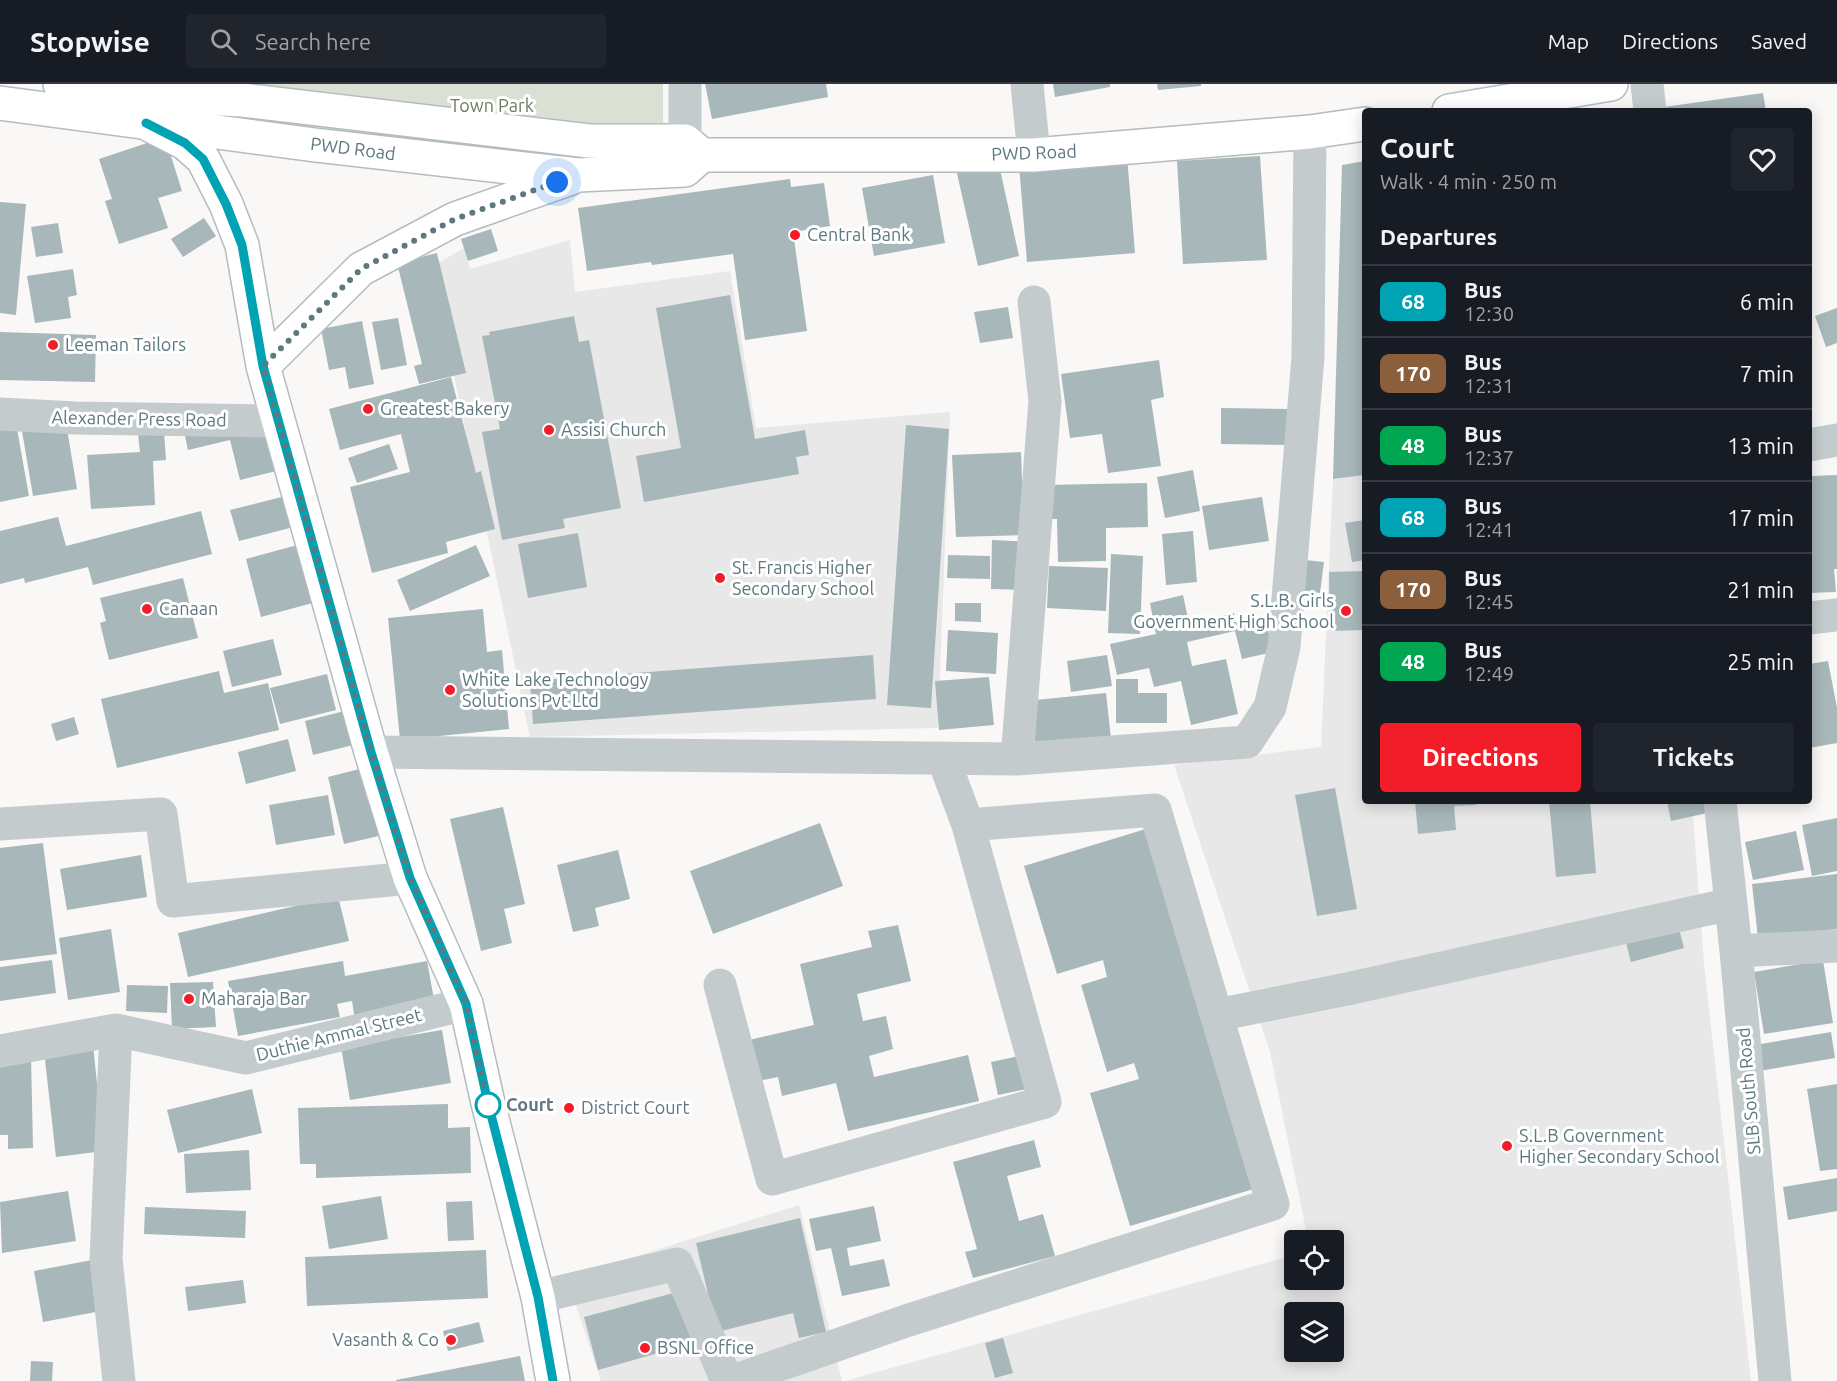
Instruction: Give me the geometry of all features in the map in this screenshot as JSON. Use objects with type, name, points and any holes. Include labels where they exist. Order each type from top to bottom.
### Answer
[{"type":"main road","name":"PWD Road","points":[[60,84],[91,92],[242,100],[590,141],[691,156],[1034,156],[1310,132],[1362,123]]},
{"type":"main road","points":[[1461,108],[1532,91],[1611,84]]},
{"type":"main road","name":"PWD Road","points":[[0,104],[315,145],[578,175],[691,156]]},
{"type":"main road","points":[[146,123],[185,143],[203,159],[242,245],[263,366],[371,752],[410,878],[466,1004],[488,1103],[538,1297],[553,1381]]},
{"type":"main road","points":[[263,366],[361,269],[455,219],[578,175]]},
{"type":"street","points":[[685,84],[691,156]]},
{"type":"street","points":[[1027,84],[1034,156]]},
{"type":"street","points":[[1647,84],[1650,108]]},
{"type":"street","points":[[371,752],[1017,759],[1247,742],[1270,707],[1284,647],[1308,357],[1310,132]]},
{"type":"street","points":[[1017,759],[1045,401],[1034,302]]},
{"type":"street","name":"Alexander Press Road","points":[[0,414],[75,418],[278,421]]},
{"type":"street","points":[[1812,445],[1837,440]]},
{"type":"street","points":[[1812,618],[1837,615]]},
{"type":"street","points":[[720,985],[772,1179],[1045,1102],[968,825],[943,758]]},
{"type":"street","name":"SLB South Road","points":[[1720,804],[1775,1381]]},
{"type":"street","points":[[733,1381],[906,1321],[1273,1204],[1155,810],[968,825]]},
{"type":"street","points":[[0,824],[161,814],[173,901],[410,878]]},
{"type":"street","points":[[1217,1015],[1328,993],[1731,904]]},
{"type":"street","points":[[1736,951],[1837,946]]},
{"type":"street","name":"Duthie Ammal Street","points":[[0,1051],[116,1030],[246,1058],[466,1004]]},
{"type":"street","points":[[116,1030],[106,1259],[119,1381]]},
{"type":"street","points":[[538,1297],[677,1264],[727,1381]]},
{"type":"shaded area","name":"St. Francis Higher Secondary School","points":[[570,240],[575,292],[730,271],[756,428],[950,412],[938,728],[530,737],[431,267],[464,248],[470,269]]},
{"type":"shaded area","name":"S.L.B Government Higher Secondary School","points":[[1362,475],[1362,804],[1692,804],[1704,964],[1751,1381],[845,1381],[1284,1258],[1284,1290],[1344,1290],[1344,1230],[1306,1230],[1270,1052],[1174,765],[1321,747],[1333,479]]},
{"type":"shaded area","points":[[799,1205],[842,1381],[601,1381],[567,1278]]},
{"type":"green space","name":"Town Park","points":[[239,84],[663,84],[663,127],[496,130]]},
{"type":"building","points":[[705,84],[826,84],[828,97],[712,119]]},
{"type":"building","points":[[1053,84],[1110,84],[1110,87],[1055,97]]},
{"type":"building","points":[[1157,84],[1201,84],[1201,86],[1158,90]]},
{"type":"building","points":[[1763,93],[1766,108],[1664,108]]},
{"type":"building","points":[[165,137],[182,191],[158,198],[168,228],[119,244],[105,201],[112,199],[99,159]]},
{"type":"building","points":[[1127,156],[1135,253],[1027,262],[1019,165]]},
{"type":"building","points":[[1260,156],[1267,260],[1183,264],[1177,161]]},
{"type":"building","points":[[998,160],[1019,256],[978,266],[956,169]]},
{"type":"building","points":[[1362,162],[1362,475],[1333,479],[1342,165]]},
{"type":"building","points":[[933,175],[945,243],[874,256],[862,188]]},
{"type":"building","points":[[790,179],[791,187],[824,183],[830,226],[793,232],[807,331],[745,340],[733,254],[587,271],[578,208]]},
{"type":"building","points":[[0,202],[26,204],[16,315],[0,313]]},
{"type":"building","points":[[204,218],[216,236],[183,257],[171,239]]},
{"type":"building","points":[[58,223],[63,253],[36,257],[31,227]]},
{"type":"building","points":[[491,229],[498,251],[468,261],[461,239]]},
{"type":"building","points":[[437,253],[466,373],[419,384],[414,366],[422,364],[397,263]]},
{"type":"building","points":[[73,269],[77,295],[68,297],[71,318],[35,323],[27,276]]},
{"type":"building","points":[[730,295],[755,439],[805,430],[809,455],[796,457],[799,474],[644,502],[636,456],[681,448],[656,308]]},
{"type":"building","points":[[1008,307],[1013,338],[980,343],[974,312]]},
{"type":"building","points":[[1837,308],[1837,343],[1826,347],[1815,316]]},
{"type":"building","points":[[574,316],[579,342],[589,340],[621,508],[563,519],[565,528],[502,540],[482,432],[500,429],[482,336],[490,335],[489,332]]},
{"type":"building","points":[[398,318],[407,365],[381,370],[372,322]]},
{"type":"building","points":[[362,321],[374,384],[349,389],[345,367],[329,370],[321,329]]},
{"type":"building","points":[[0,332],[96,335],[95,382],[0,380]]},
{"type":"building","points":[[1159,360],[1164,397],[1151,400],[1161,466],[1108,473],[1102,434],[1070,438],[1061,374]]},
{"type":"building","points":[[451,377],[476,473],[481,471],[495,529],[446,542],[448,553],[372,573],[350,487],[410,472],[401,434],[340,450],[329,409]]},
{"type":"building","points":[[286,403],[301,465],[240,480],[230,440],[188,450],[183,427]]},
{"type":"building","points":[[1221,408],[1287,409],[1287,445],[1221,444]]},
{"type":"building","points":[[14,412],[29,496],[0,502],[0,414]]},
{"type":"building","points":[[66,423],[77,489],[33,496],[22,431]]},
{"type":"building","points":[[906,425],[949,429],[931,708],[887,705]]},
{"type":"building","points":[[164,432],[166,460],[153,461],[155,505],[91,509],[87,455],[140,452],[138,434]]},
{"type":"building","points":[[389,444],[398,469],[357,483],[348,458]]},
{"type":"building","points":[[1021,452],[1024,535],[956,537],[952,455]]},
{"type":"building","points":[[1193,470],[1200,511],[1165,518],[1157,477]]},
{"type":"building","points":[[1837,475],[1837,569],[1834,569],[1836,592],[1812,593],[1812,476]]},
{"type":"building","points":[[1147,483],[1148,527],[1106,528],[1106,561],[1058,562],[1057,519],[1044,519],[1043,485]]},
{"type":"building","points":[[305,491],[313,522],[239,541],[230,510]]},
{"type":"building","points":[[1262,497],[1269,541],[1209,550],[1202,506]]},
{"type":"building","points":[[201,511],[212,554],[93,585],[88,567],[25,583],[24,578],[0,584],[0,531],[58,517],[66,546]]},
{"type":"building","points":[[1362,520],[1362,560],[1352,562],[1345,523]]},
{"type":"building","points":[[1193,531],[1197,582],[1166,585],[1162,534]]},
{"type":"building","points":[[578,533],[587,587],[528,598],[518,544]]},
{"type":"building","points":[[316,540],[331,598],[261,617],[246,559]]},
{"type":"building","points":[[992,540],[1030,542],[1029,590],[991,589]]},
{"type":"building","points":[[476,545],[490,576],[410,611],[397,580]]},
{"type":"building","points":[[1111,554],[1143,556],[1140,634],[1108,633]]},
{"type":"building","points":[[948,555],[990,556],[990,579],[947,578]]},
{"type":"building","points":[[1305,560],[1324,562],[1320,593],[1300,590]]},
{"type":"building","points":[[1049,566],[1108,568],[1106,611],[1047,608]]},
{"type":"building","points":[[1362,571],[1362,630],[1330,631],[1329,572]]},
{"type":"building","name":"Canaan","points":[[183,578],[198,638],[109,660],[100,623],[106,621],[100,598]]},
{"type":"building","points":[[1183,595],[1189,623],[1234,613],[1236,623],[1265,617],[1273,652],[1242,659],[1235,631],[1187,642],[1192,666],[1226,659],[1238,714],[1191,725],[1181,681],[1154,687],[1149,668],[1117,675],[1110,644],[1156,634],[1150,603]]},
{"type":"building","points":[[955,603],[981,603],[981,622],[955,621]]},
{"type":"building","name":"White Lake Technology Solutions Pvt Ltd","points":[[483,609],[487,652],[502,650],[509,729],[400,740],[388,618]]},
{"type":"building","points":[[948,630],[998,633],[996,674],[946,671]]},
{"type":"building","points":[[273,639],[282,675],[232,687],[223,651]]},
{"type":"building","points":[[873,655],[876,699],[533,724],[530,681]]},
{"type":"building","points":[[1107,655],[1112,686],[1071,692],[1067,661]]},
{"type":"building","points":[[1828,661],[1837,708],[1837,743],[1812,747],[1812,664]]},
{"type":"building","points":[[219,671],[224,693],[268,683],[279,730],[117,768],[101,699]]},
{"type":"building","points":[[327,674],[336,710],[280,724],[270,688]]},
{"type":"building","points":[[989,677],[994,725],[939,730],[935,681]]},
{"type":"building","points":[[1116,679],[1138,679],[1138,693],[1167,693],[1167,723],[1116,723]]},
{"type":"building","points":[[1106,693],[1111,739],[1029,747],[1025,701]]},
{"type":"building","points":[[364,706],[373,740],[313,755],[305,721]]},
{"type":"building","points":[[74,717],[79,734],[56,741],[51,724]]},
{"type":"building","points":[[288,739],[296,771],[246,784],[238,752]]},
{"type":"building","points":[[367,767],[383,835],[344,844],[328,777]]},
{"type":"building","points":[[1335,788],[1357,909],[1317,916],[1295,795]]},
{"type":"building","points":[[328,795],[335,835],[276,845],[269,805]]},
{"type":"building","points":[[1415,804],[1476,804],[1454,806],[1456,830],[1418,834]]},
{"type":"building","points":[[1549,804],[1590,804],[1596,873],[1556,877]]},
{"type":"building","points":[[1668,804],[1705,804],[1707,813],[1671,821]]},
{"type":"building","points":[[503,807],[525,904],[504,909],[512,943],[481,951],[450,819]]},
{"type":"building","points":[[1837,818],[1837,871],[1812,876],[1802,825]]},
{"type":"building","points":[[820,823],[843,886],[713,934],[690,871]]},
{"type":"building","points":[[1149,828],[1257,1188],[1130,1226],[1090,1093],[1139,1079],[1134,1063],[1107,1072],[1081,985],[1107,977],[1103,960],[1057,974],[1024,866]]},
{"type":"building","points":[[1796,831],[1804,870],[1753,880],[1745,842]]},
{"type":"building","points":[[43,843],[57,954],[0,961],[0,848]]},
{"type":"building","points":[[618,850],[630,899],[595,908],[599,926],[573,932],[557,865]]},
{"type":"building","points":[[141,855],[147,897],[67,910],[60,869]]},
{"type":"building","points":[[1837,874],[1837,929],[1758,938],[1752,884]]},
{"type":"building","points":[[338,896],[349,941],[188,977],[178,933]]},
{"type":"building","points":[[1676,917],[1684,948],[1631,962],[1623,931]]},
{"type":"building","points":[[898,925],[911,981],[857,994],[863,1021],[886,1016],[893,1049],[869,1056],[874,1077],[968,1055],[979,1101],[848,1131],[836,1083],[782,1096],[778,1077],[759,1081],[749,1040],[814,1025],[800,964],[872,947],[868,931]]},
{"type":"building","points":[[111,929],[120,992],[68,1000],[59,938]]},
{"type":"building","points":[[52,960],[56,993],[0,1001],[0,967]]},
{"type":"building","points":[[1823,960],[1833,1023],[1764,1034],[1754,972]]},
{"type":"building","points":[[343,961],[345,976],[427,961],[435,1005],[355,1020],[352,1001],[337,1004],[340,1017],[238,1036],[228,981]]},
{"type":"building","points":[[213,982],[216,1027],[172,1029],[170,983]]},
{"type":"building","points":[[127,985],[168,986],[167,1013],[126,1011]]},
{"type":"building","points":[[442,1030],[451,1083],[350,1100],[341,1047]]},
{"type":"building","points":[[1831,1032],[1835,1058],[1759,1071],[1755,1045]]},
{"type":"building","points":[[93,1045],[104,1151],[56,1157],[44,1051]]},
{"type":"building","points":[[1024,1055],[1031,1088],[998,1095],[991,1062]]},
{"type":"building","points":[[31,1056],[33,1148],[8,1149],[8,1135],[0,1135],[0,1057]]},
{"type":"building","points":[[1837,1084],[1837,1169],[1820,1171],[1807,1089]]},
{"type":"building","points":[[252,1089],[262,1133],[178,1153],[167,1110]]},
{"type":"building","points":[[448,1104],[448,1128],[470,1127],[471,1173],[316,1178],[316,1164],[300,1164],[298,1108]]},
{"type":"building","points":[[1034,1140],[1041,1167],[1007,1176],[1019,1221],[1043,1214],[1055,1256],[973,1278],[965,1252],[977,1249],[953,1162]]},
{"type":"building","points":[[249,1150],[251,1190],[186,1193],[184,1154]]},
{"type":"building","points":[[1837,1178],[1837,1211],[1788,1220],[1783,1187]]},
{"type":"building","points":[[68,1191],[76,1241],[2,1253],[0,1202]]},
{"type":"building","points":[[381,1196],[388,1239],[329,1249],[322,1206]]},
{"type":"building","points":[[472,1201],[474,1240],[448,1241],[446,1202]]},
{"type":"building","points":[[874,1206],[881,1241],[847,1248],[850,1266],[884,1259],[890,1286],[842,1296],[831,1248],[816,1251],[809,1219]]},
{"type":"building","points":[[145,1207],[246,1211],[245,1238],[144,1234]]},
{"type":"building","points":[[800,1218],[826,1332],[799,1338],[793,1313],[717,1332],[696,1243]]},
{"type":"building","points":[[486,1250],[488,1298],[307,1306],[305,1257]]},
{"type":"building","points":[[92,1260],[101,1311],[43,1322],[34,1271]]},
{"type":"building","points":[[243,1280],[246,1303],[188,1311],[185,1287]]},
{"type":"building","points":[[681,1291],[694,1343],[598,1370],[584,1317]]},
{"type":"building","points":[[479,1322],[484,1342],[448,1351],[443,1331]]},
{"type":"building","points":[[1003,1338],[1013,1373],[995,1378],[985,1343]]},
{"type":"building","points":[[520,1356],[525,1381],[396,1381],[396,1380]]},
{"type":"building","points":[[31,1361],[53,1362],[52,1381],[30,1381]]},
{"type":"bus line","name":"68","points":[[146,123],[185,143],[203,159],[226,204],[242,245],[263,366],[371,752],[410,878],[466,1004],[488,1103],[538,1297],[553,1381]]},
{"type":"place","name":"Central Bank","points":[[795,235]]},
{"type":"place","name":"Leeman Tailors","points":[[53,345]]},
{"type":"place","name":"Greatest Bakery","points":[[368,409]]},
{"type":"place","name":"Assisi Church","points":[[549,430]]},
{"type":"place","name":"St. Francis Higher Secondary School","points":[[720,578]]},
{"type":"place","name":"Canaan","points":[[147,609]]},
{"type":"place","name":"S.L.B. Girls Government High School","points":[[1346,611]]},
{"type":"place","name":"White Lake Technology Solutions Pvt Ltd","points":[[450,690]]},
{"type":"place","name":"Maharaja Bar","points":[[189,999]]},
{"type":"place","name":"Court","points":[[488,1105]]},
{"type":"place","name":"District Court","points":[[569,1108]]},
{"type":"place","name":"S.L.B Government Higher Secondary School","points":[[1507,1146]]},
{"type":"place","name":"Vasanth & Co","points":[[451,1340]]},
{"type":"place","name":"BSNL Office","points":[[645,1348]]},
{"type":"route","points":[[488,1105],[466,1004],[410,878],[371,752],[263,366],[361,269],[455,219],[557,182]]}]
